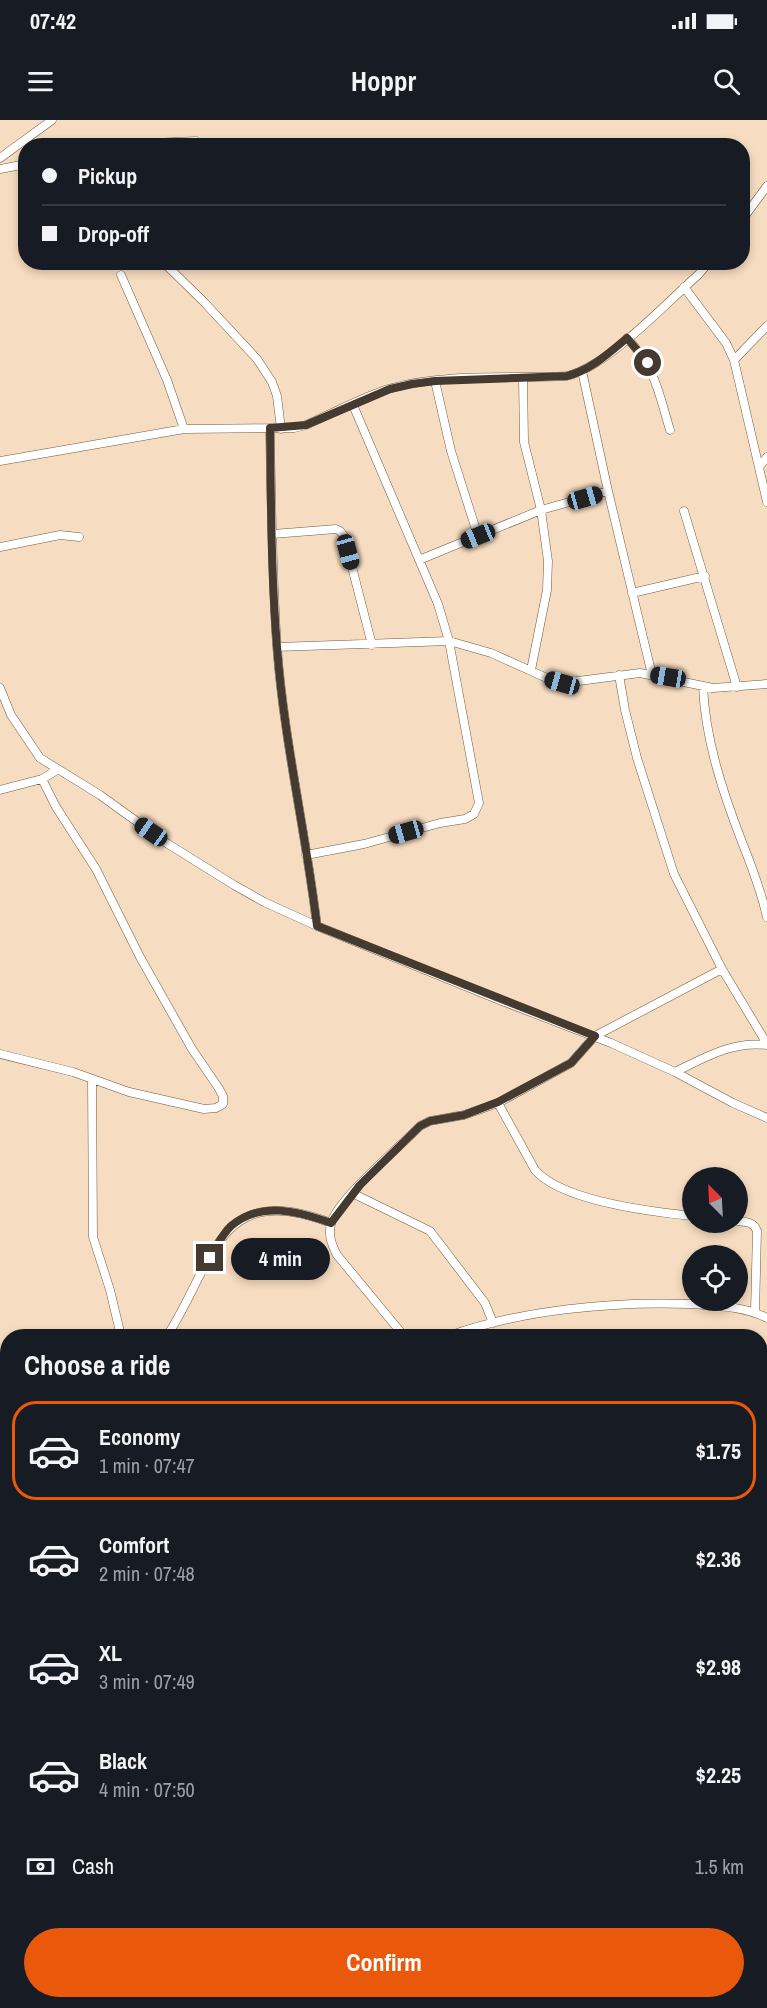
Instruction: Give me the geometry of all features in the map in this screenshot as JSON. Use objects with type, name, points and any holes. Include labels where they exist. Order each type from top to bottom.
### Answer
[{"type":"street","points":[[27,138],[51,120]]},
{"type":"street","points":[[0,158],[18,145]]},
{"type":"street","points":[[0,169],[18,166]]},
{"type":"street","points":[[750,209],[767,186]]},
{"type":"street","points":[[171,270],[257,358],[272,382],[277,396],[280,429]]},
{"type":"street","points":[[0,461],[184,429],[217,427],[280,429],[306,425],[390,389],[435,381],[567,376],[582,371],[603,359],[701,270]]},
{"type":"street","points":[[121,275],[167,380],[184,429]]},
{"type":"street","points":[[684,287],[726,343],[734,360],[767,502]]},
{"type":"street","points":[[734,360],[767,326]]},
{"type":"street","points":[[627,338],[648,363],[655,378],[670,430]]},
{"type":"street","points":[[582,371],[652,675]]},
{"type":"street","points":[[523,378],[524,442],[541,510],[548,561],[547,590],[531,670]]},
{"type":"street","points":[[435,381],[451,451],[478,536]]},
{"type":"street","points":[[306,855],[364,844],[440,823],[465,819],[478,809],[477,785],[449,641],[438,604],[353,405]]},
{"type":"street","points":[[270,428],[277,648],[296,795],[317,926]]},
{"type":"street","points":[[759,467],[767,457]]},
{"type":"street","points":[[419,560],[541,510],[608,491]]},
{"type":"street","points":[[684,511],[736,687]]},
{"type":"street","points":[[273,534],[340,531],[344,536],[372,645]]},
{"type":"street","points":[[0,547],[60,535],[80,537]]},
{"type":"street","points":[[632,593],[705,576]]},
{"type":"street","points":[[277,648],[449,641],[490,653],[562,683],[640,673],[713,688],[767,684]]},
{"type":"street","points":[[619,675],[635,748],[667,855],[722,969],[763,1029],[767,1044],[738,1045],[709,1055],[675,1072]]},
{"type":"street","points":[[703,686],[704,708],[721,779],[753,869],[767,917]]},
{"type":"street","points":[[0,688],[11,715],[40,758],[100,795],[168,844],[264,902],[492,997],[595,1036],[675,1072],[767,1118]]},
{"type":"street","points":[[0,790],[42,779],[57,770]]},
{"type":"street","points":[[0,1054],[73,1072],[129,1092],[204,1109],[216,1108],[223,1104],[223,1096],[219,1087],[192,1049],[144,965],[96,869],[56,807],[42,779]]},
{"type":"street","points":[[398,1329],[337,1255],[330,1240],[331,1223],[352,1193],[420,1126],[430,1121],[464,1115],[498,1102],[571,1063],[595,1036],[722,969]]},
{"type":"street","points":[[92,1078],[93,1237],[119,1329]]},
{"type":"street","points":[[498,1102],[536,1170],[544,1177],[569,1191],[614,1204],[682,1214]]},
{"type":"street","points":[[352,1193],[430,1231],[485,1303],[493,1323]]},
{"type":"street","points":[[171,1329],[218,1244],[230,1227],[246,1216],[264,1210],[308,1214],[331,1223]]},
{"type":"street","points":[[748,1222],[755,1226],[757,1231],[755,1312]]},
{"type":"street","points":[[473,1329],[493,1323],[614,1304],[666,1303],[726,1306],[755,1312],[767,1318]]},
{"type":"route","points":[[210,1258],[230,1227],[246,1216],[264,1210],[308,1214],[331,1223],[360,1185],[420,1126],[430,1121],[484,1109],[498,1102],[571,1063],[595,1036],[317,926],[296,795],[277,648],[270,428],[294,428],[306,425],[390,389],[412,384],[435,381],[567,376],[603,359],[627,338],[648,363]]}]
